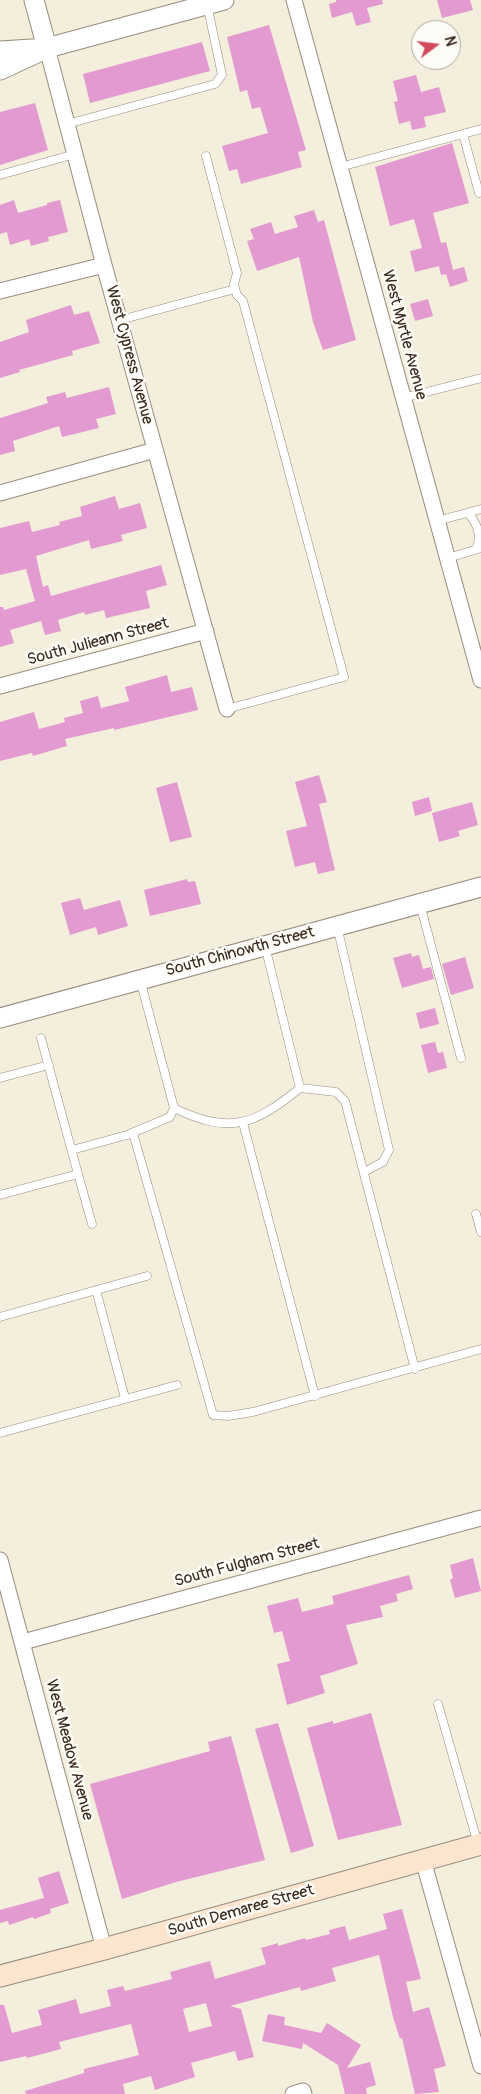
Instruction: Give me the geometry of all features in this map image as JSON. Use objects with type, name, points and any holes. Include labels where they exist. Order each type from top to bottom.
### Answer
[{"type":"main road","name":"South Demaree Street","points":[[0,1976],[479,1845]]},
{"type":"street","name":"West Cypress Avenue","points":[[34,0],[104,265],[227,709]]},
{"type":"street","name":"West Myrtle Avenue","points":[[294,0],[481,680]]},
{"type":"street","points":[[0,70],[47,48],[216,2]]},
{"type":"street","points":[[0,51],[47,48]]},
{"type":"street","points":[[0,291],[104,265]]},
{"type":"street","points":[[0,493],[155,450]]},
{"type":"street","name":"South Julieann Street","points":[[0,686],[206,631]]},
{"type":"street","name":"South Chinowth Street","points":[[0,1018],[481,887]]},
{"type":"street","name":"South Fulgham Street","points":[[23,1642],[481,1518]]},
{"type":"street","name":"West Meadow Avenue","points":[[0,1560],[104,1949]]},
{"type":"street","points":[[424,1860],[481,2066]]},
{"type":"lane","points":[[67,124],[215,84],[222,74],[216,2]]},
{"type":"lane","points":[[340,167],[481,129]]},
{"type":"lane","points":[[463,134],[479,193]]},
{"type":"lane","points":[[0,175],[75,154]]},
{"type":"lane","points":[[206,156],[237,272],[234,284],[237,295],[243,301],[344,677],[227,709]]},
{"type":"lane","points":[[120,320],[236,289]]},
{"type":"lane","points":[[403,398],[481,378]]},
{"type":"lane","points":[[438,521],[481,509]]},
{"type":"lane","points":[[448,558],[479,549],[480,533],[477,524],[468,513]]},
{"type":"lane","points":[[420,904],[461,1058]]},
{"type":"lane","points":[[338,926],[389,1150],[383,1162],[364,1172]]},
{"type":"lane","points":[[265,946],[300,1088]]},
{"type":"lane","points":[[72,1150],[133,1133],[170,1117],[174,1108],[140,980]]},
{"type":"lane","points":[[41,1038],[92,1224]]},
{"type":"lane","points":[[0,1078],[49,1065]]},
{"type":"lane","points":[[174,1108],[194,1118],[237,1124],[252,1120],[281,1104],[300,1088],[336,1092],[345,1101],[415,1369]]},
{"type":"lane","points":[[243,1123],[315,1396]]},
{"type":"lane","points":[[133,1133],[214,1415],[228,1416],[253,1412],[415,1369],[481,1349]]},
{"type":"lane","points":[[0,1195],[78,1174]]},
{"type":"lane","points":[[476,1214],[481,1232]]},
{"type":"lane","points":[[0,1317],[147,1276]]},
{"type":"lane","points":[[96,1290],[125,1398]]},
{"type":"lane","points":[[0,1433],[177,1385]]},
{"type":"lane","points":[[438,1704],[479,1845]]},
{"type":"building","points":[[336,0],[382,0],[383,4],[367,8],[371,22],[356,26],[352,12],[332,18],[329,4],[336,2]]},
{"type":"building","points":[[437,0],[470,0],[473,10],[442,18]]},
{"type":"building","points":[[269,25],[306,150],[298,152],[302,167],[241,184],[237,169],[229,171],[222,146],[268,133],[260,107],[252,109],[247,90],[240,92],[227,37]]},
{"type":"building","points":[[202,42],[210,71],[90,103],[83,74]]},
{"type":"building","points":[[416,75],[421,92],[439,87],[446,112],[424,117],[426,127],[412,130],[410,121],[399,124],[394,102],[398,101],[393,81]]},
{"type":"building","points":[[35,103],[48,150],[0,165],[0,112]]},
{"type":"building","points":[[452,143],[469,203],[433,213],[441,243],[446,242],[453,270],[464,267],[468,281],[450,287],[446,274],[441,275],[439,266],[415,272],[410,251],[422,248],[414,219],[390,226],[375,167]]},
{"type":"building","points":[[14,200],[18,213],[60,200],[68,232],[48,237],[49,241],[31,246],[29,239],[10,245],[7,232],[0,234],[0,205]]},
{"type":"building","points":[[314,210],[318,222],[324,220],[356,340],[323,350],[313,322],[299,257],[257,271],[247,241],[254,239],[250,229],[271,222],[275,234],[298,227],[294,216]]},
{"type":"building","points":[[428,299],[433,316],[415,321],[410,304]]},
{"type":"building","points":[[71,305],[74,315],[89,311],[100,343],[72,351],[73,355],[19,370],[20,372],[0,378],[0,342],[29,332],[26,320]]},
{"type":"building","points":[[109,387],[116,414],[96,419],[99,428],[62,437],[59,426],[13,441],[15,451],[0,455],[0,418],[48,403],[46,397],[65,392],[67,398]]},
{"type":"building","points":[[115,496],[119,509],[140,503],[147,528],[121,535],[123,541],[91,549],[89,540],[36,556],[43,587],[48,585],[51,596],[161,565],[167,585],[146,591],[150,608],[106,618],[104,610],[85,615],[84,612],[58,620],[61,631],[45,635],[41,621],[10,630],[14,643],[0,647],[0,607],[3,607],[4,610],[35,601],[26,569],[0,575],[0,528],[29,521],[32,532],[60,525],[59,522],[82,516],[80,507]]},
{"type":"building","points":[[167,675],[171,692],[192,687],[198,710],[114,730],[114,728],[65,739],[67,746],[33,756],[32,753],[0,761],[0,722],[34,712],[39,729],[65,722],[64,718],[83,713],[80,701],[98,696],[101,708],[129,701],[125,687]]},
{"type":"building","points":[[319,775],[327,802],[319,804],[335,870],[318,874],[315,862],[295,867],[286,831],[307,826],[295,782]]},
{"type":"building","points":[[177,782],[192,837],[170,842],[156,788]]},
{"type":"building","points":[[429,797],[432,811],[415,816],[412,802]]},
{"type":"building","points":[[472,802],[478,825],[458,831],[460,836],[439,842],[432,813]]},
{"type":"building","points":[[187,879],[188,882],[195,881],[201,904],[150,916],[144,890]]},
{"type":"building","points":[[80,898],[84,910],[120,900],[128,926],[98,935],[96,927],[70,935],[61,903]]},
{"type":"building","points":[[411,953],[412,957],[419,955],[423,969],[431,967],[434,979],[402,988],[393,958]]},
{"type":"building","points":[[465,957],[474,988],[451,995],[442,964]]},
{"type":"building","points":[[435,1008],[439,1024],[420,1029],[416,1013]]},
{"type":"building","points":[[435,1042],[438,1053],[443,1052],[447,1068],[428,1073],[421,1045]]},
{"type":"building","points":[[473,1558],[481,1591],[455,1598],[450,1580],[453,1578],[450,1565]]},
{"type":"building","points":[[409,1575],[413,1589],[396,1594],[398,1601],[380,1606],[383,1617],[346,1625],[358,1664],[320,1676],[325,1693],[287,1705],[277,1664],[290,1661],[282,1631],[274,1633],[267,1606],[298,1598],[302,1612],[334,1604],[332,1596]]},
{"type":"building","points":[[371,1713],[402,1825],[338,1840],[307,1728],[333,1721],[333,1724]]},
{"type":"building","points":[[278,1723],[314,1846],[291,1853],[255,1729]]},
{"type":"building","points":[[231,1736],[265,1860],[176,1882],[122,1899],[90,1784],[210,1751],[208,1742]]},
{"type":"building","points":[[59,1871],[69,1903],[50,1909],[51,1913],[34,1919],[33,1917],[9,1925],[8,1921],[0,1923],[0,1910],[44,1898],[38,1878]]},
{"type":"building","points":[[402,1909],[421,1979],[406,1982],[413,2012],[429,2007],[446,2066],[434,2069],[439,2092],[415,2094],[402,2038],[400,2039],[393,2017],[379,1955],[332,1968],[336,1981],[301,1991],[300,1987],[230,2006],[241,2009],[254,2057],[238,2061],[235,2051],[191,2063],[195,2077],[155,2090],[151,2076],[123,2084],[125,2094],[26,2094],[25,2091],[84,2073],[84,2069],[139,2055],[131,2024],[59,2042],[61,2049],[27,2058],[26,2056],[0,2062],[0,2005],[4,2005],[12,2033],[42,2025],[38,2010],[76,1999],[80,2014],[111,2006],[107,1990],[123,1986],[125,1991],[172,1979],[170,1972],[210,1961],[215,1979],[266,1964],[261,1948],[278,1943],[278,1946],[305,1938],[306,1940],[330,1934],[329,1930],[345,1926],[349,1940],[387,1929],[383,1914]],"holes":[[[206,2003],[212,2026],[189,2032],[183,2009]]]},
{"type":"building","points":[[268,2014],[285,2017],[284,2025],[321,2033],[327,2023],[361,2045],[347,2068],[370,2062],[376,2085],[366,2088],[367,2094],[345,2094],[338,2065],[303,2043],[302,2049],[262,2041]]}]
